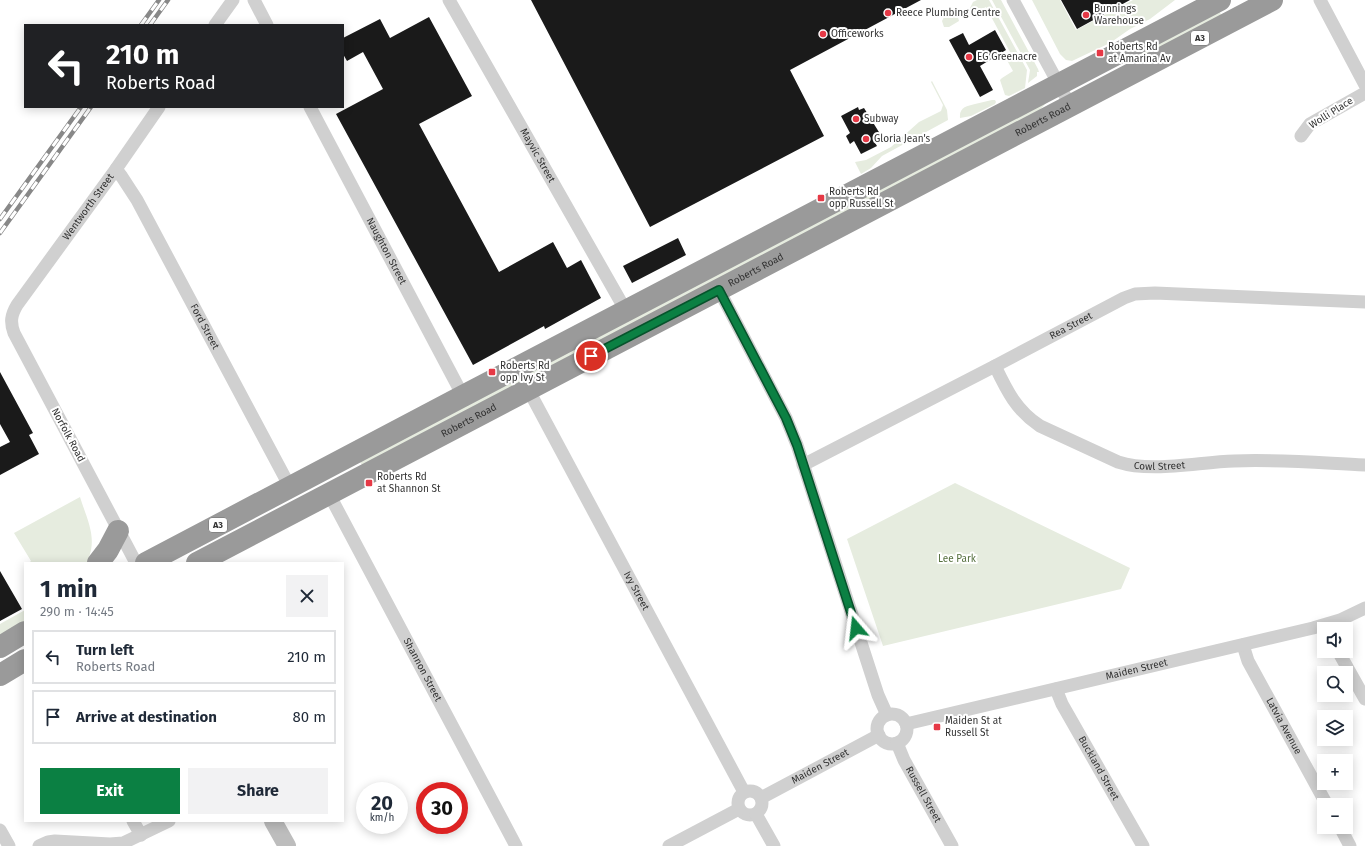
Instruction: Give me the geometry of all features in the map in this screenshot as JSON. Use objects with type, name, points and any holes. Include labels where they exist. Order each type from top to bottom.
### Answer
[{"type":"highway","name":"A3","points":[[148,562],[1220,0]]},
{"type":"highway","name":"Roberts Road","points":[[199,562],[1272,0]]},
{"type":"highway","points":[[99,562],[108,550],[118,531]]},
{"type":"highway","points":[[0,647],[24,633]]},
{"type":"highway","points":[[0,675],[24,661]]},
{"type":"street","points":[[216,24],[234,0]]},
{"type":"street","points":[[254,0],[266,24]]},
{"type":"street","name":"Mayvic Street","points":[[449,0],[626,311]]},
{"type":"street","points":[[1013,0],[1070,105]]},
{"type":"street","points":[[1320,0],[1365,85]]},
{"type":"street","name":"Wolli Place","points":[[1301,136],[1310,124],[1365,93]]},
{"type":"street","name":"Wentworth Street","points":[[17,305],[116,169],[157,108]]},
{"type":"street","name":"Naughton Street","points":[[311,108],[463,396]]},
{"type":"street","name":"Ford Street","points":[[116,169],[137,200],[290,487]]},
{"type":"street","points":[[719,290],[786,418],[797,445],[878,695],[887,715]]},
{"type":"street","name":"Rea Street","points":[[803,464],[1124,298],[1135,294],[1365,302]]},
{"type":"street","name":"Norfolk Road","points":[[17,305],[12,317],[11,326],[14,333],[135,562]]},
{"type":"street","name":"Cowl Street","points":[[995,366],[1003,384],[1015,404],[1029,419],[1040,426],[1118,462],[1130,466],[1152,467],[1215,461],[1253,460],[1365,465]]},
{"type":"street","name":"Ivy Street","points":[[528,389],[744,792]]},
{"type":"street","name":"Shannon Street","points":[[329,494],[516,846]]},
{"type":"street","name":"Maiden Street","points":[[906,724],[1326,625],[1365,608]]},
{"type":"street","name":"Latvia Avenue","points":[[1243,645],[1248,662],[1323,798]]},
{"type":"street","points":[[1342,658],[1365,699]]},
{"type":"street","name":"Buckland Street","points":[[1056,689],[1062,704],[1143,846]]},
{"type":"street","points":[[887,715],[898,715],[903,718],[906,724],[907,728],[905,736],[897,743],[888,742],[882,739],[879,735],[878,724],[882,718],[887,715]]},
{"type":"street","name":"Maiden Street","points":[[761,798],[879,735]]},
{"type":"street","name":"Russell Street","points":[[897,743],[904,760],[952,846]]},
{"type":"street","points":[[744,792],[755,792],[761,798],[762,805],[759,812],[756,814],[748,816],[739,809],[739,798],[744,792]]},
{"type":"street","points":[[670,846],[739,809]]},
{"type":"street","points":[[756,814],[774,846]]},
{"type":"street","points":[[134,822],[141,835]]},
{"type":"street","points":[[39,846],[55,841],[116,844],[128,841],[167,822]]},
{"type":"street","points":[[274,822],[287,846]]},
{"type":"street","points":[[0,830],[9,846]]},
{"type":"street","points":[[1344,834],[1350,846]]},
{"type":"green space","points":[[977,0],[989,0],[1027,70],[1025,88],[1009,96],[1005,95],[1000,80],[1013,71],[1004,55],[1010,52],[986,7],[972,14],[970,8],[973,2]]},
{"type":"green space","points":[[992,0],[1001,0],[1038,69],[1039,72],[1037,72],[1037,76],[1028,83],[1030,70]]},
{"type":"green space","points":[[1032,0],[1060,0],[1076,30],[1133,0],[1175,0],[1150,19],[1130,29],[1110,43],[1072,61],[1066,60],[1060,54]]},
{"type":"green space","points":[[1219,10],[1222,17],[1146,57],[1134,59],[1133,56]]},
{"type":"green space","points":[[954,12],[957,14],[959,21],[949,27],[944,27],[942,21],[944,17]]},
{"type":"green space","points":[[932,81],[947,110],[948,120],[882,156],[871,168],[861,174],[855,162],[866,160],[891,147],[919,122],[941,111],[943,105],[931,82]]},
{"type":"green space","points":[[995,100],[995,104],[971,116],[960,118],[962,109],[969,105]]},
{"type":"green space","points":[[1048,101],[1037,113],[363,467],[359,460]]},
{"type":"green space","name":"Lee Park","points":[[955,483],[1130,568],[1121,589],[883,646],[847,539]]},
{"type":"green space","points":[[80,497],[90,527],[92,542],[89,557],[95,561],[30,562],[31,561],[14,533]]},
{"type":"green space","points":[[24,611],[24,624],[0,637],[0,624]]},
{"type":"building","points":[[531,0],[921,0],[790,70],[824,136],[650,227]]},
{"type":"building","name":"Bunnings Warehouse","points":[[1061,0],[1130,0],[1077,29]]},
{"type":"building","points":[[429,17],[472,96],[419,124],[499,272],[553,242],[567,268],[581,260],[601,298],[545,329],[544,326],[473,365],[336,114],[383,89],[363,52],[347,61],[344,56],[344,37],[380,19],[390,38]]},
{"type":"building","points":[[995,30],[1006,50],[980,66],[993,90],[980,97],[949,40],[963,33],[969,45]]},
{"type":"building","points":[[858,107],[859,110],[864,108],[882,137],[874,141],[877,146],[861,154],[854,141],[850,144],[846,136],[850,133],[841,116]]},
{"type":"building","points":[[678,238],[686,255],[632,283],[623,266]]},
{"type":"building","points":[[0,372],[33,433],[29,435],[39,454],[0,475],[0,447],[10,442],[0,424]]},
{"type":"building","points":[[0,571],[22,609],[0,621]]},
{"type":"railway","points":[[142,24],[159,0]]},
{"type":"railway","points":[[151,24],[168,0]]},
{"type":"railway","points":[[0,219],[80,108]]},
{"type":"railway","points":[[0,233],[90,108]]},
{"type":"place","name":"Reece Plumbing Centre","points":[[888,13]]},
{"type":"place","name":"Bunnings Warehouse","points":[[1086,15]]},
{"type":"place","name":"Officeworks","points":[[823,34]]},
{"type":"place","name":"Roberts Rd at Amarina Av","points":[[1100,53]]},
{"type":"place","name":"EG Greenacre","points":[[969,57]]},
{"type":"place","name":"Subway","points":[[856,119]]},
{"type":"place","name":"Gloria Jean's","points":[[866,139]]},
{"type":"place","name":"Roberts Rd opp Russell St","points":[[821,198]]},
{"type":"place","name":"Roberts Rd opp Ivy St","points":[[492,372]]},
{"type":"place","name":"Roberts Rd at Shannon St","points":[[369,483]]},
{"type":"place","name":"Maiden St at Russell St","points":[[937,727]]},
{"type":"route","points":[[591,356],[719,290],[786,418],[797,445],[856,628]]}]
